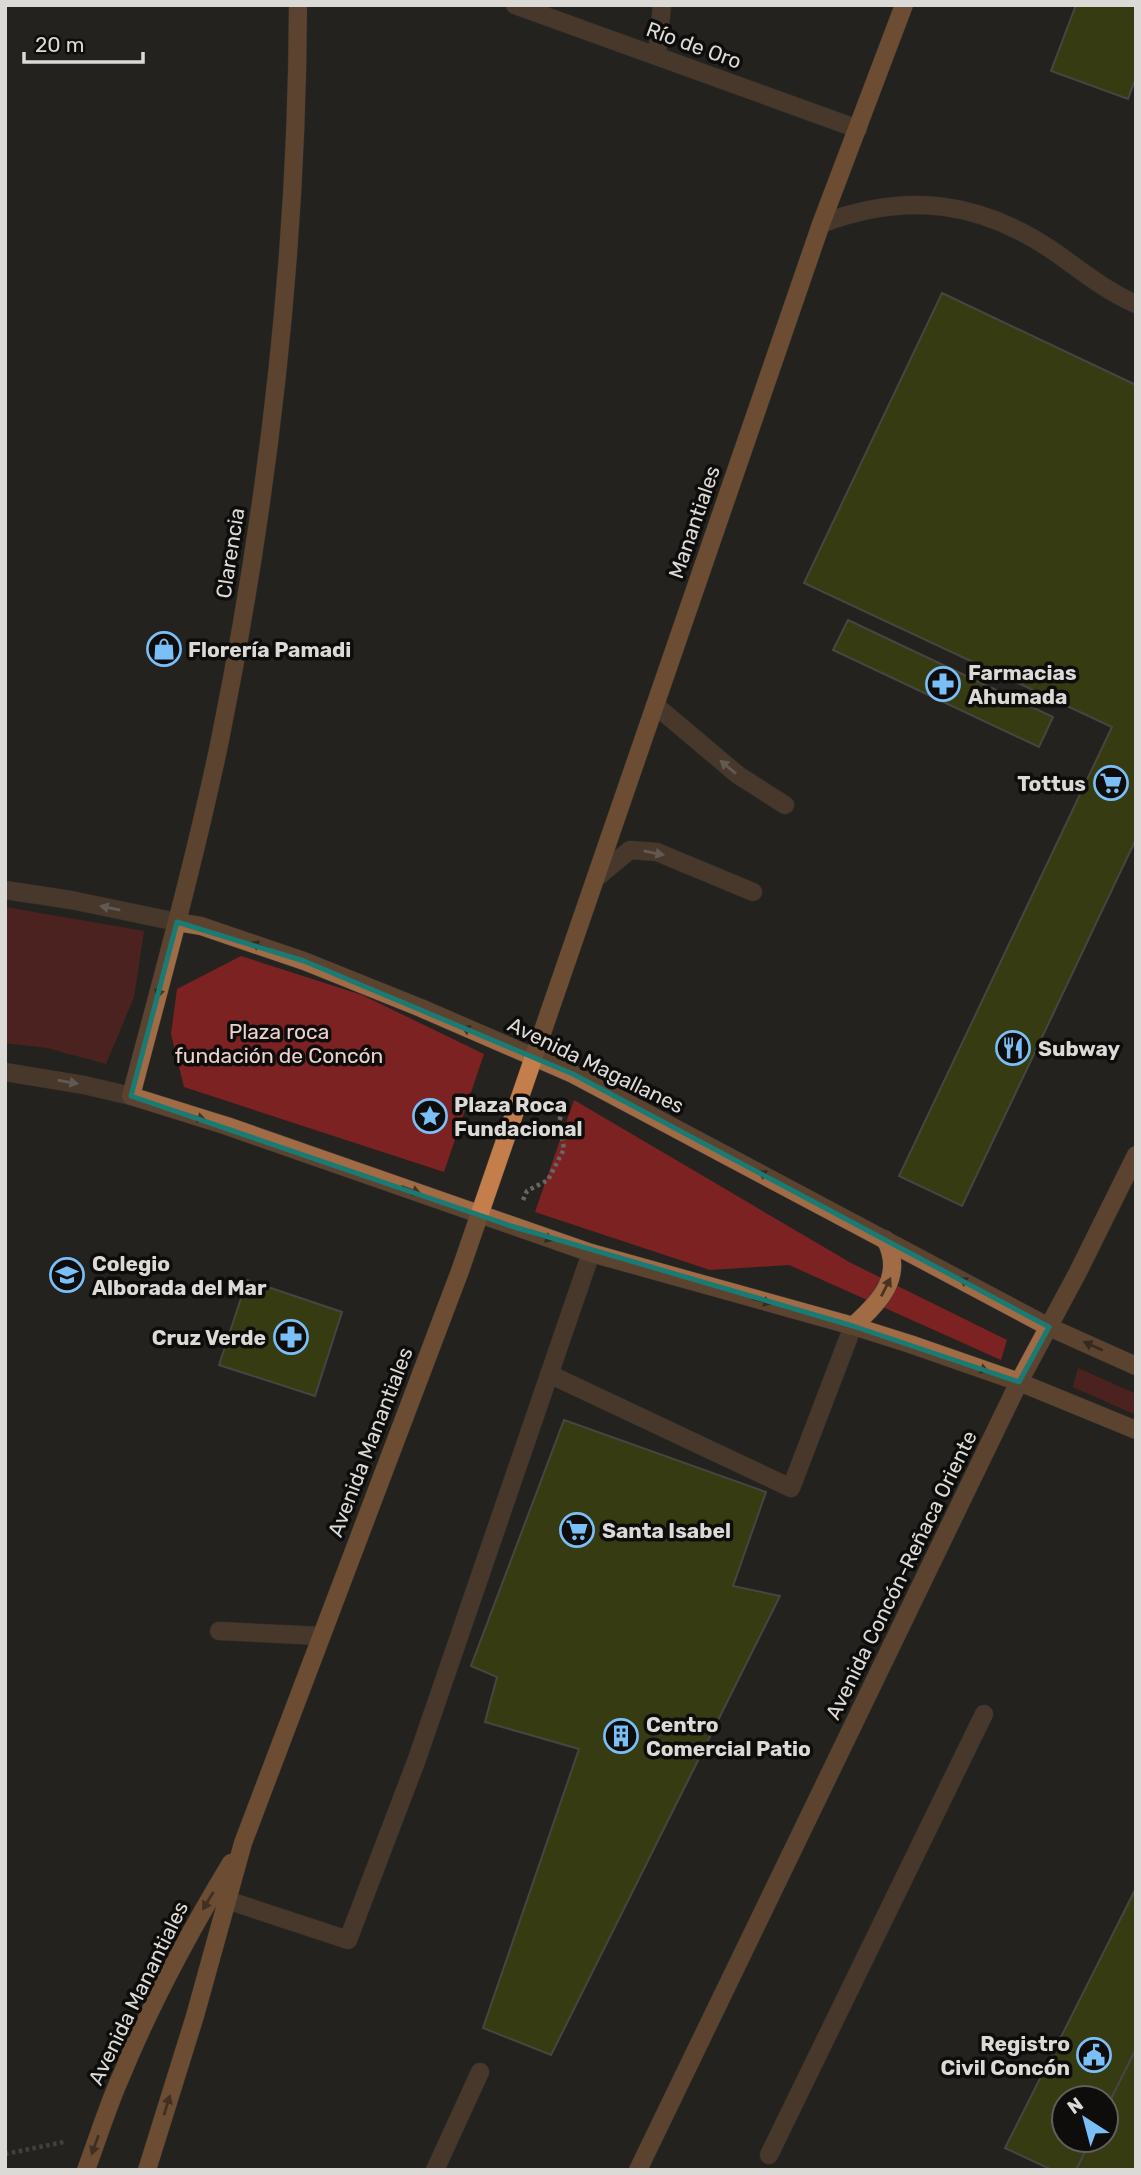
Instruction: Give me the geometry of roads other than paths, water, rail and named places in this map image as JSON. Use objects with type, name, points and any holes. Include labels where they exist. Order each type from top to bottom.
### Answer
[{"type":"main road","name":"Manantiales","points":[[534,1056],[821,224],[904,5]]},
{"type":"main road","name":"Avenida Manantiales","points":[[147,2170],[195,2016],[243,1843],[479,1216],[534,1056]]},
{"type":"main road","name":"Avenida Manantiales","points":[[86,2170],[121,2074],[158,1994],[198,1917],[243,1843]]},
{"type":"street","name":"Clarencia","points":[[131,1096],[177,922],[220,741],[246,602],[267,462],[281,334],[298,76],[298,5]]},
{"type":"street","name":"Río de Oro","points":[[515,5],[858,129]]},
{"type":"street","points":[[657,56],[662,5]]},
{"type":"street","points":[[821,224],[849,214],[896,205],[935,205],[964,210],[997,221],[1029,237],[1104,288],[1136,304]]},
{"type":"street","points":[[656,705],[738,775],[785,805]]},
{"type":"street","points":[[596,878],[630,850],[657,852],[753,892]]},
{"type":"street","name":"Avenida Magallanes","points":[[5,890],[201,926],[304,961],[534,1056],[573,1074],[1049,1327],[1136,1366]]},
{"type":"street","points":[[5,1072],[131,1096],[227,1126],[591,1253],[853,1326],[1019,1382],[1136,1430]]},
{"type":"street","name":"Avenida Concón-Reñaca Oriente","points":[[638,2170],[1019,1382],[1136,1154]]},
{"type":"street","points":[[549,1374],[791,1488],[853,1326],[886,1290],[893,1264],[885,1239]]},
{"type":"street","points":[[227,1900],[348,1940],[421,1746],[591,1253]]},
{"type":"street","points":[[219,1632],[321,1636]]},
{"type":"street","points":[[769,2155],[984,1714]]},
{"type":"street","points":[[435,2170],[480,2072]]},
{"type":"place","name":"Florería Pamadi","points":[[164,649]]},
{"type":"place","name":"Farmacias Ahumada","points":[[943,684]]},
{"type":"place","name":"Tottus","points":[[1111,783]]},
{"type":"place","name":"Subway","points":[[1013,1048]]},
{"type":"place","name":"Plaza Roca Fundacional","points":[[430,1116]]},
{"type":"place","name":"Colegio Alborada del Mar","points":[[67,1275]]},
{"type":"place","name":"Cruz Verde","points":[[291,1337]]},
{"type":"place","name":"Santa Isabel","points":[[577,1530]]},
{"type":"place","name":"Centro Comercial Patio","points":[[621,1736]]},
{"type":"place","name":"Registro Civil Concón","points":[[1094,2055]]},
{"type":"park label","name":"Plaza roca fundación de Concón","points":[[279,1043]]}]
